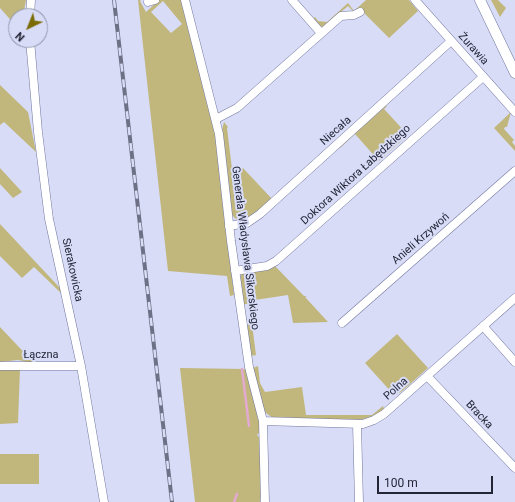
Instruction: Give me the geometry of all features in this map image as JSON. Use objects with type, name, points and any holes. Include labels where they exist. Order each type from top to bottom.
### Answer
[{"type":"street","name":"Generała Władysława Sikorskiego","points":[[185,0],[216,119],[222,152],[229,226],[249,367],[263,421],[266,502]]},
{"type":"street","points":[[292,0],[321,33]]},
{"type":"street","name":"Żurawia","points":[[415,0],[515,112]]},
{"type":"street","points":[[480,0],[515,73]]},
{"type":"street","points":[[216,119],[237,108],[343,15],[354,15],[360,12]]},
{"type":"street","name":"Niecała","points":[[229,226],[247,223],[260,214],[451,41]]},
{"type":"street","name":"Sierakowicka","points":[[31,48],[38,132],[49,219],[81,366],[104,502]]},
{"type":"street","name":"Doktora Wiktora Łabędzkiego","points":[[235,271],[268,266],[276,261],[483,77]]},
{"type":"street","name":"Anieli Krzywoń","points":[[342,323],[515,171]]},
{"type":"street","name":"Polna","points":[[263,421],[357,424],[369,423],[384,414],[515,298]]},
{"type":"street","points":[[483,326],[515,362]]},
{"type":"street","name":"Łączna","points":[[0,366],[81,366]]},
{"type":"street","name":"Bracka","points":[[427,376],[515,468]]},
{"type":"street","points":[[357,424],[359,502]]},
{"type":"shaded area","points":[[0,0],[26,0],[24,8],[8,8],[8,17],[0,8]]},
{"type":"shaded area","points":[[138,0],[141,0],[140,1],[146,12],[159,0],[182,0],[216,134],[234,295],[230,296],[227,276],[168,271]],"holes":[[[163,1],[182,24],[171,33],[151,12]]]},
{"type":"shaded area","points":[[366,0],[409,0],[418,11],[389,38],[359,8],[354,12],[348,6],[323,27],[319,26],[313,19],[315,17],[318,21],[327,22],[348,3],[354,11]]},
{"type":"shaded area","points":[[491,0],[498,0],[506,8],[500,17]]},
{"type":"shaded area","points":[[0,85],[28,112],[36,152],[4,122],[0,125]]},
{"type":"shaded area","points":[[385,105],[387,106],[384,109],[408,135],[379,161],[355,134],[340,148],[338,147]]},
{"type":"shaded area","points":[[511,112],[507,127],[504,129],[514,140],[512,142],[515,146],[515,151],[494,128]]},
{"type":"shaded area","points":[[224,122],[228,127],[233,177],[243,168],[272,199],[248,220],[238,221],[232,215],[222,130]]},
{"type":"shaded area","points":[[0,168],[22,192],[13,198],[0,184]]},
{"type":"shaded area","points":[[0,224],[60,288],[62,294],[34,267],[22,278],[0,256]]},
{"type":"shaded area","points":[[275,266],[304,296],[307,296],[305,297],[328,322],[293,323],[288,295],[248,301],[248,304],[243,304],[240,277],[242,274]]},
{"type":"shaded area","points":[[252,324],[256,355],[251,356],[246,325]]},
{"type":"shaded area","points":[[0,327],[34,363],[18,360],[0,362]]},
{"type":"shaded area","points":[[397,334],[428,368],[401,392],[394,395],[365,363]]},
{"type":"shaded area","points":[[258,366],[260,383],[265,392],[302,387],[306,415],[372,415],[383,406],[384,409],[376,415],[360,420],[273,418],[263,411],[253,368]]},
{"type":"shaded area","points":[[180,368],[246,369],[261,426],[257,435],[261,440],[263,498],[260,498],[260,502],[195,502]]},
{"type":"shaded area","points":[[0,369],[20,369],[18,423],[0,424]]},
{"type":"shaded area","points":[[0,454],[39,454],[39,484],[0,484]]},
{"type":"waterway","points":[[242,369],[249,426]]},
{"type":"waterway","points":[[234,502],[237,494]]},
{"type":"railway","points":[[114,0],[172,502]]}]
